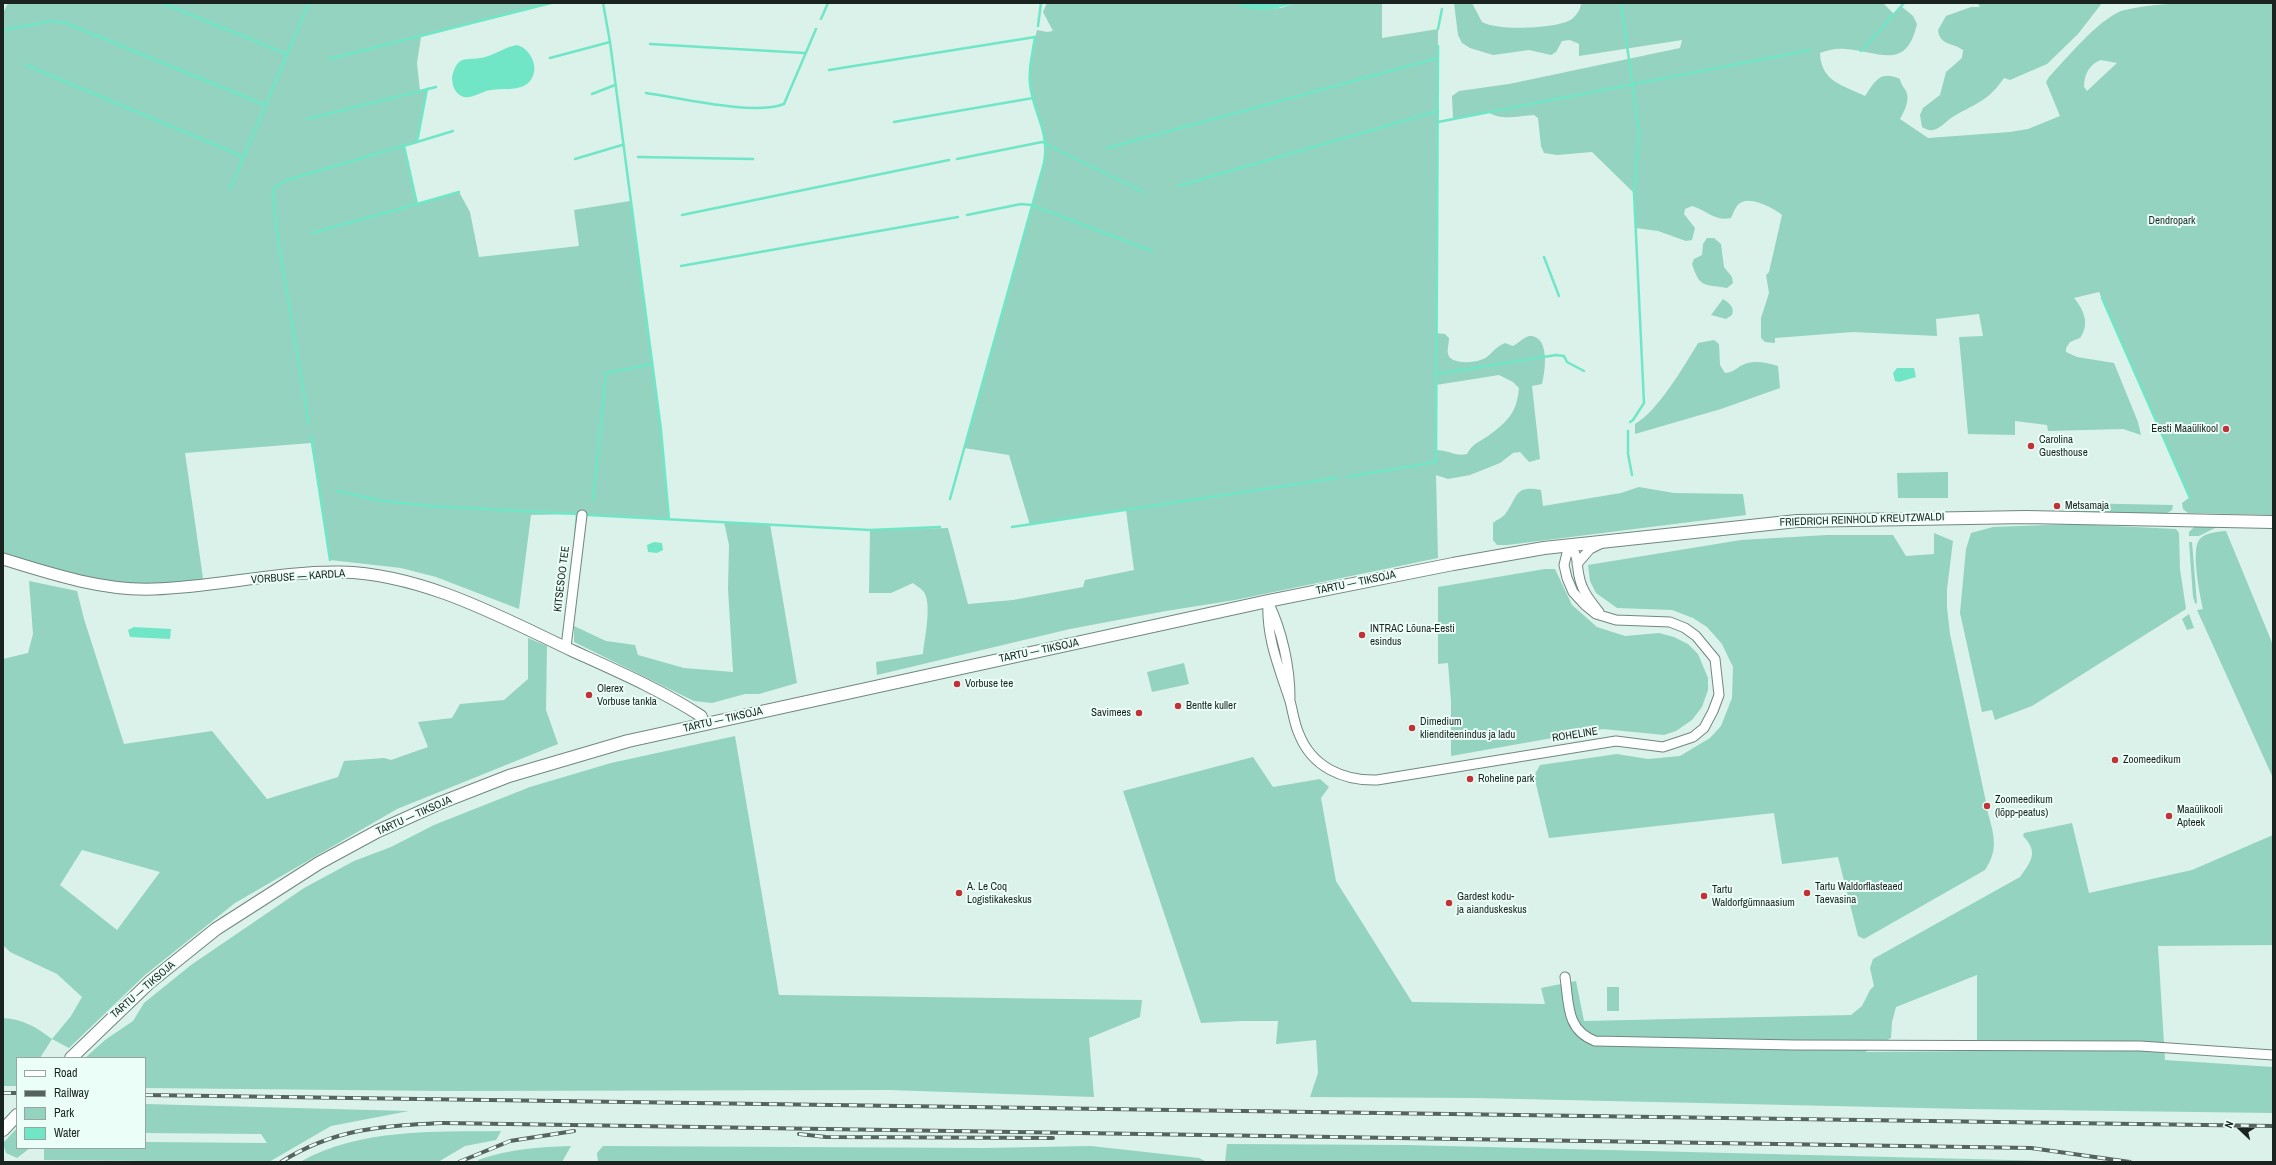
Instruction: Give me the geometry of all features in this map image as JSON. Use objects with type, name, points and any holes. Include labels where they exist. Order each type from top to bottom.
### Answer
[{"type":"main road","name":"FRIEDRICH REINHOLD KREUTZWALDI","points":[[1453,564],[1607,540],[1797,521],[1873,518],[2026,517],[2273,522]]},
{"type":"main road","name":"TARTU — TIKSOJA","points":[[72,1057],[100,1027],[150,982],[216,929],[318,863],[378,832],[440,803],[509,776],[613,745],[704,724],[1268,602],[1453,564]]},
{"type":"main road","points":[[3,1130],[16,1116]]},
{"type":"street","name":"KITSESOO TEE","points":[[566,647],[582,514]]},
{"type":"street","points":[[1577,564],[1590,549],[1607,540]]},
{"type":"street","points":[[1569,545],[1577,554],[1577,564],[1583,590],[1603,616]]},
{"type":"street","name":"ROHELINE","points":[[1268,602],[1278,622],[1290,686],[1290,701],[1300,736],[1323,766],[1343,776],[1364,780],[1377,780],[1616,741],[1663,747],[1693,737],[1704,728],[1719,695],[1715,659],[1706,647],[1686,628],[1670,622],[1635,622],[1616,620],[1603,616],[1584,605],[1573,592],[1564,566],[1569,545]]},
{"type":"street","name":"VORBUSE — KARDLA","points":[[3,559],[114,587],[152,589],[341,572],[373,575],[430,589],[466,602],[566,647],[674,699],[701,716],[704,724]]},
{"type":"street","points":[[1565,977],[1572,1022],[1584,1037],[1595,1041],[1794,1045],[2140,1046],[2273,1055]]},
{"type":"green space","points":[[8,3],[551,3],[421,37],[417,63],[420,91],[427,89],[417,142],[404,146],[417,204],[459,192],[470,212],[479,257],[579,246],[574,210],[630,201],[661,430],[669,519],[577,514],[531,515],[519,609],[436,577],[401,568],[330,560],[311,443],[185,453],[204,585],[114,587],[3,559],[3,13]]},
{"type":"green space","points":[[1047,3],[1230,3],[1239,4],[1251,9],[1281,8],[1296,3],[1382,3],[1382,38],[1438,29],[1436,333],[1445,334],[1449,338],[1448,354],[1450,358],[1460,362],[1473,362],[1484,358],[1505,343],[1513,346],[1529,336],[1538,338],[1544,349],[1544,372],[1542,384],[1532,386],[1540,459],[1529,462],[1520,452],[1513,453],[1500,463],[1470,475],[1448,479],[1436,475],[1438,558],[1235,600],[1070,629],[877,675],[876,662],[923,654],[928,612],[926,596],[921,589],[913,583],[891,593],[869,593],[870,530],[948,528],[968,604],[1013,600],[1083,587],[1085,580],[1134,570],[1126,510],[1030,525],[1009,455],[964,448],[1044,163],[1045,142],[1029,79],[1031,58],[1037,30],[1047,32],[1053,31],[1043,12]],"holes":[[[1499,375],[1513,382],[1519,388],[1518,397],[1510,416],[1501,426],[1473,445],[1467,454],[1459,455],[1436,450],[1436,385]]]},
{"type":"green space","name":"Dendropark","points":[[1454,3],[1472,3],[1482,22],[1489,25],[1513,28],[1541,27],[1565,22],[1576,16],[1581,3],[1883,3],[1894,14],[1901,6],[1913,16],[1917,24],[1912,39],[1906,48],[1898,54],[1880,55],[1857,50],[1839,49],[1820,53],[1821,63],[1824,70],[1835,81],[1865,96],[1875,82],[1883,76],[1900,79],[1906,92],[1907,100],[1906,107],[1900,119],[1928,138],[2010,132],[2028,129],[2060,116],[2046,82],[2064,60],[2092,31],[2121,11],[2137,7],[2174,4],[2273,3],[2273,515],[2188,513],[2183,509],[2182,503],[2190,497],[2099,292],[2074,298],[2083,312],[2085,328],[2080,338],[2070,342],[2066,348],[2066,352],[2077,357],[2114,363],[2138,422],[2141,435],[2123,429],[2048,431],[2047,425],[2015,421],[2015,435],[1968,434],[1959,337],[1983,336],[1979,314],[1936,319],[1937,336],[1853,332],[1775,338],[1775,343],[1765,342],[1761,338],[1761,318],[1769,293],[1766,275],[1769,272],[1782,215],[1773,209],[1753,201],[1741,202],[1737,206],[1731,218],[1726,219],[1716,217],[1692,206],[1685,209],[1684,214],[1695,228],[1692,240],[1686,241],[1658,231],[1636,228],[1634,193],[1592,152],[1557,155],[1544,153],[1541,146],[1538,118],[1534,115],[1504,117],[1493,115],[1488,112],[1453,119],[1452,96],[1459,91],[1509,84],[1680,48],[1682,40],[1579,56],[1579,44],[1570,40],[1562,41],[1556,52],[1551,55],[1529,50],[1493,55],[1470,48],[1462,43],[1458,35]],"holes":[[[2101,60],[2117,63],[2087,91],[2084,87],[2085,78],[2088,70],[2093,64]]]},
{"type":"green space","points":[[1978,3],[2102,3],[2078,34],[2047,64],[2010,80],[2004,78],[1993,92],[1982,101],[1954,116],[1938,128],[1928,130],[1922,127],[1920,115],[1923,108],[1940,95],[1946,72],[1962,58],[1963,50],[1941,39],[1938,30],[1946,16],[1971,7],[1980,7]]},
{"type":"green space","points":[[1707,238],[1714,238],[1721,244],[1724,267],[1732,277],[1733,283],[1727,288],[1704,284],[1697,277],[1695,272],[1692,264],[1694,259],[1702,255],[1703,244]]},
{"type":"green space","points":[[1723,299],[1732,307],[1733,310],[1732,315],[1726,319],[1711,315]]},
{"type":"green space","points":[[1714,340],[1719,344],[1720,365],[1725,373],[1732,372],[1742,365],[1753,362],[1762,362],[1778,366],[1780,388],[1721,409],[1635,434],[1635,424],[1643,418],[1661,399],[1698,343]]},
{"type":"green space","points":[[1948,472],[1948,498],[1898,498],[1897,473]]},
{"type":"green space","points":[[1639,487],[1674,493],[1743,494],[1746,515],[1507,545],[1497,545],[1493,540],[1493,523],[1505,515],[1515,497],[1521,491],[1526,489],[1541,490],[1543,506],[1621,493]]},
{"type":"green space","points":[[2068,503],[2173,505],[2172,510],[2166,514],[2090,513],[2065,509],[2065,506]]},
{"type":"green space","points":[[724,522],[770,524],[797,683],[759,694],[745,694],[712,703],[694,701],[574,642],[574,626],[606,641],[635,645],[638,655],[684,668],[733,672],[728,589],[729,545]]},
{"type":"green space","points":[[2073,524],[2176,529],[2179,533],[2180,569],[2186,609],[2032,706],[1995,720],[1992,710],[1982,712],[1960,613],[1966,549],[1971,533],[1993,527]]},
{"type":"green space","points":[[2194,527],[2217,527],[2199,536],[2189,536],[2189,532]]},
{"type":"green space","points":[[2226,531],[2273,645],[2273,778],[2197,610],[2203,609],[2196,563],[2197,546],[2199,540],[2205,535],[2211,533]]},
{"type":"green space","points":[[1934,533],[1953,541],[1947,589],[1947,608],[1950,634],[1986,802],[1983,803],[1985,810],[1987,809],[1993,833],[1994,847],[1990,862],[1985,870],[1864,939],[1858,936],[1838,857],[1782,864],[1774,813],[1549,838],[1534,776],[1540,765],[1617,754],[1648,759],[1680,756],[1710,738],[1721,726],[1732,698],[1733,667],[1722,644],[1707,627],[1693,618],[1672,610],[1617,608],[1596,593],[1590,581],[1588,565],[1741,540],[1827,535],[1893,535],[1906,556],[1934,554]]},
{"type":"green space","points":[[2189,542],[2192,542],[2197,604],[2195,603],[2193,597]]},
{"type":"green space","points":[[1545,569],[1555,569],[1572,605],[1597,627],[1625,636],[1659,633],[1674,637],[1688,644],[1698,654],[1708,678],[1708,690],[1702,707],[1692,720],[1676,731],[1664,735],[1603,729],[1451,756],[1451,701],[1448,663],[1438,664],[1438,587]]},
{"type":"green space","points":[[29,581],[77,591],[84,619],[124,744],[212,731],[267,799],[338,777],[344,761],[384,758],[391,760],[428,747],[418,722],[452,718],[460,704],[504,700],[528,679],[528,638],[547,646],[546,710],[558,744],[397,809],[235,903],[145,975],[69,1048],[52,1039],[71,1016],[82,997],[57,974],[10,952],[3,945],[3,659],[28,653],[33,634]],"holes":[[[82,850],[160,872],[117,930],[60,885]]]},
{"type":"green space","points":[[2189,614],[2194,628],[2187,630],[2182,619]]},
{"type":"green space","points":[[1184,663],[1189,684],[1152,692],[1147,672]]},
{"type":"green space","points":[[735,736],[779,995],[1142,1000],[1140,1017],[1089,1038],[1094,1097],[889,1090],[444,1091],[146,1088],[146,1057],[86,1057],[105,1040],[133,1021],[144,1003],[191,965],[304,888],[354,861],[391,847],[434,825],[530,787],[611,763]]},
{"type":"green space","points":[[1253,757],[1273,787],[1320,779],[1329,787],[1321,798],[1336,881],[1412,1002],[1545,1004],[1541,988],[1576,981],[1584,1021],[1851,1015],[1862,1006],[1870,990],[1874,986],[1870,968],[1873,959],[2020,877],[2032,857],[2031,847],[2023,836],[2024,833],[2072,823],[2089,893],[2192,870],[2273,835],[2273,945],[2158,946],[2165,1060],[2273,1067],[2273,1113],[1967,1109],[1475,1098],[1310,1097],[1318,1073],[1316,1040],[1276,1044],[1278,1021],[1201,1023],[1123,791]],"holes":[[[1977,975],[1977,1051],[1865,1052],[1891,1038],[1892,1022],[1896,1007]]]},
{"type":"green space","points":[[1607,987],[1619,987],[1619,1011],[1607,1011]]},
{"type":"green space","points":[[3,1018],[17,1020],[35,1027],[52,1039],[41,1057],[16,1057],[16,1086],[3,1086]]},
{"type":"green space","points":[[146,1104],[409,1111],[331,1126],[269,1162],[44,1160],[44,1149],[146,1149],[146,1142],[267,1143],[261,1134],[146,1133]]},
{"type":"green space","points":[[16,1129],[16,1149],[29,1149],[17,1158],[6,1153],[3,1143]]},
{"type":"green space","points":[[501,1131],[496,1140],[465,1146],[438,1162],[300,1162],[323,1151],[347,1143],[372,1138],[424,1132]]},
{"type":"green space","points":[[1227,1144],[1406,1145],[2051,1161],[1225,1162]]},
{"type":"green space","points":[[571,1146],[562,1162],[479,1162],[478,1160],[501,1153],[524,1149]]},
{"type":"green space","points":[[603,1146],[986,1148],[1091,1146],[1199,1158],[1207,1162],[598,1162],[597,1153]]},
{"type":"water","points":[[1230,3],[1296,3],[1257,10]]},
{"type":"water","points":[[517,45],[527,51],[533,62],[534,73],[527,84],[519,88],[495,89],[467,97],[461,96],[456,92],[453,86],[452,77],[457,64],[464,60],[485,57],[508,47]]},
{"type":"water","points":[[1897,368],[1914,368],[1916,377],[1899,382],[1895,381],[1893,373]]},
{"type":"water","points":[[654,542],[662,543],[663,550],[657,553],[648,552],[647,545]]},
{"type":"water","points":[[134,627],[171,629],[170,639],[130,637],[128,630]]},
{"type":"waterway","points":[[162,3],[287,54]]},
{"type":"waterway","points":[[230,189],[309,3]]},
{"type":"waterway","points":[[329,59],[551,3]]},
{"type":"waterway","points":[[603,3],[610,42],[661,430],[669,519]]},
{"type":"waterway","points":[[821,19],[828,3]]},
{"type":"waterway","points":[[1038,26],[1041,3]]},
{"type":"waterway","points":[[1621,3],[1639,131],[1634,193],[1644,403],[1633,420],[1630,422]]},
{"type":"waterway","points":[[1861,51],[1904,3]]},
{"type":"waterway","points":[[1438,29],[1442,9]]},
{"type":"waterway","points":[[3,30],[52,21],[66,23],[265,105]]},
{"type":"waterway","points":[[646,93],[737,107],[771,107],[784,104],[816,29]]},
{"type":"waterway","points":[[829,70],[1035,37],[1030,66],[1030,84],[1034,104],[1045,141],[1044,163],[950,499]]},
{"type":"waterway","points":[[550,58],[610,42]]},
{"type":"waterway","points":[[650,44],[805,53]]},
{"type":"waterway","points":[[1347,477],[1436,462],[1438,46]]},
{"type":"waterway","points":[[1438,122],[1810,50]]},
{"type":"waterway","points":[[1107,148],[1438,58]]},
{"type":"waterway","points":[[26,65],[244,157]]},
{"type":"waterway","points":[[592,94],[615,85]]},
{"type":"waterway","points":[[307,119],[436,87]]},
{"type":"waterway","points":[[309,424],[278,239],[273,194],[274,189],[284,181],[417,142],[427,89]]},
{"type":"waterway","points":[[894,122],[1033,98]]},
{"type":"waterway","points":[[1178,186],[1438,111]]},
{"type":"waterway","points":[[417,142],[453,131]]},
{"type":"waterway","points":[[957,159],[1042,142],[1143,192]]},
{"type":"waterway","points":[[575,159],[622,145]]},
{"type":"waterway","points":[[312,233],[417,204],[404,146]]},
{"type":"waterway","points":[[638,157],[753,159]]},
{"type":"waterway","points":[[682,215],[949,160]]},
{"type":"waterway","points":[[417,204],[459,192]]},
{"type":"waterway","points":[[967,215],[1021,204],[1031,205],[1152,251]]},
{"type":"waterway","points":[[681,266],[958,217]]},
{"type":"waterway","points":[[1544,257],[1559,296]]},
{"type":"waterway","points":[[2102,298],[2190,498]]},
{"type":"waterway","points":[[1436,374],[1556,355],[1564,356],[1567,362],[1584,371]]},
{"type":"waterway","points":[[593,500],[606,373],[652,364]]},
{"type":"waterway","points":[[1628,431],[1628,454],[1632,475]]},
{"type":"waterway","points":[[311,436],[330,560]]},
{"type":"waterway","points":[[1012,527],[1337,478]]},
{"type":"waterway","points":[[337,491],[383,501],[431,506],[577,514],[575,540]]},
{"type":"waterway","points":[[588,515],[870,530],[940,527]]},
{"type":"railway","points":[[3,1093],[16,1093]]},
{"type":"railway","points":[[146,1095],[2273,1126]]},
{"type":"railway","points":[[281,1162],[321,1142],[360,1131],[444,1123],[2031,1148],[2130,1162]]},
{"type":"railway","points":[[459,1162],[510,1141],[574,1131]]},
{"type":"railway","points":[[799,1134],[826,1137],[1053,1138]]},
{"type":"place","name":"Eesti Maaülikool","points":[[2226,429]]},
{"type":"place","name":"Carolina Guesthouse","points":[[2031,446]]},
{"type":"place","name":"Metsamaja","points":[[2057,506]]},
{"type":"place","name":"INTRAC Lõuna-Eesti esindus","points":[[1362,635]]},
{"type":"place","name":"Vorbuse tee","points":[[957,684]]},
{"type":"place","name":"Olerex Vorbuse tankla","points":[[589,695]]},
{"type":"place","name":"Bentte kuller","points":[[1178,706]]},
{"type":"place","name":"Savimees","points":[[1139,713]]},
{"type":"place","name":"Dimedium klienditeenindus ja ladu","points":[[1412,728]]},
{"type":"place","name":"Zoomeedikum","points":[[2115,760]]},
{"type":"place","name":"Roheline park","points":[[1470,779]]},
{"type":"place","name":"Zoomeedikum (lõpp-peatus)","points":[[1987,806]]},
{"type":"place","name":"Maaülikooli Apteek","points":[[2169,816]]},
{"type":"place","name":"A. Le Coq Logistikakeskus","points":[[959,893]]},
{"type":"place","name":"Tartu Waldorflasteaed Taevasina","points":[[1807,893]]},
{"type":"place","name":"Tartu Waldorfgümnaasium","points":[[1704,896]]},
{"type":"place","name":"Gardest kodu- ja aianduskeskus","points":[[1449,903]]}]
